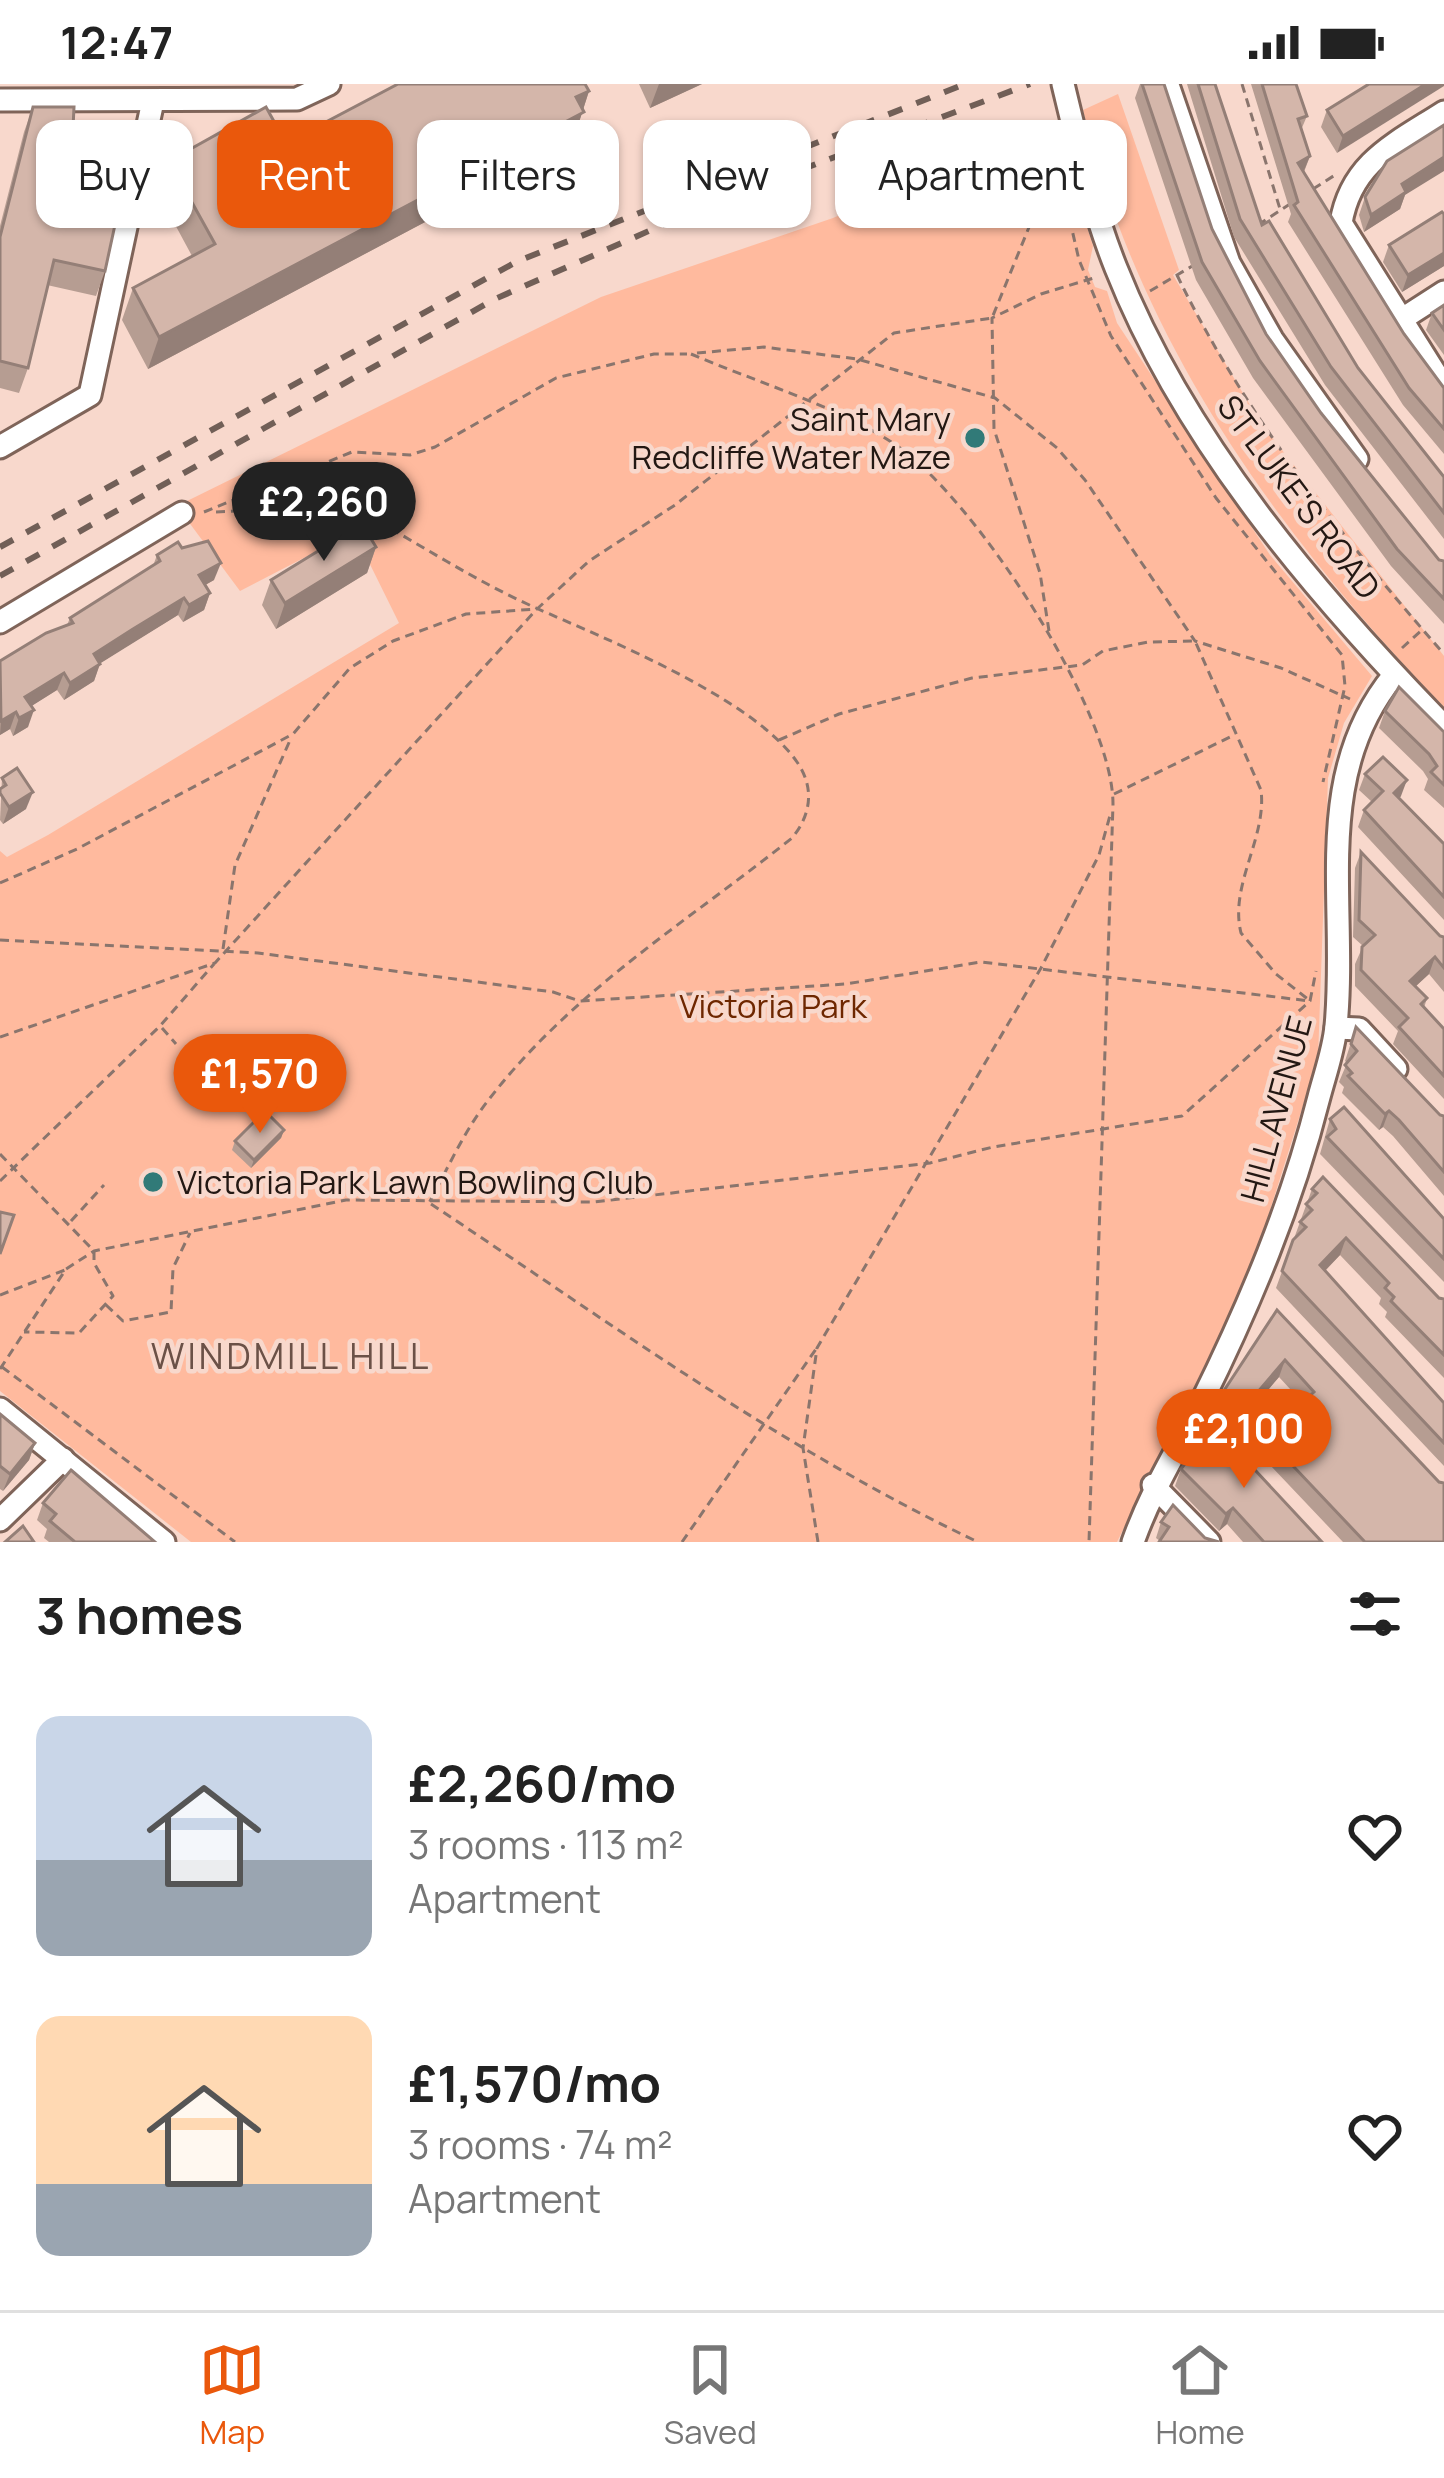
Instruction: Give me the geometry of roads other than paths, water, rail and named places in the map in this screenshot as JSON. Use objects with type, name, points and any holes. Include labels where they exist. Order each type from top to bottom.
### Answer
[{"type":"street","points":[[0,100],[297,99],[329,84]]},
{"type":"street","name":"ST LUKE'S ROAD","points":[[1063,84],[1090,194],[1117,271],[1215,450],[1444,726]]},
{"type":"street","points":[[1169,88],[1229,263],[1272,339],[1365,470]]},
{"type":"street","points":[[0,447],[90,395],[153,100]]},
{"type":"street","points":[[1444,112],[1359,170],[1341,223],[1347,241],[1444,387]]},
{"type":"street","points":[[1399,321],[1444,292]]},
{"type":"street","points":[[0,622],[182,513]]},
{"type":"street","name":"HILL AVENUE","points":[[1133,1542],[1153,1485],[1205,1418],[1304,1158],[1336,1028],[1342,775],[1369,706],[1395,665]]},
{"type":"street","points":[[1341,831],[1367,862]]},
{"type":"street","points":[[1336,1028],[1359,1029],[1415,1090]]},
{"type":"street","points":[[1304,1158],[1325,1180]]},
{"type":"street","points":[[1256,1289],[1276,1310]]},
{"type":"street","points":[[0,1409],[164,1542]]},
{"type":"street","points":[[0,1520],[62,1459]]},
{"type":"street","points":[[1153,1485],[1208,1542]]},
{"type":"railway","points":[[0,547],[518,261],[965,84]]},
{"type":"railway","points":[[0,576],[495,299],[712,203],[1030,84]]},
{"type":"place","name":"Saint Mary Redcliffe Water Maze","points":[[975,438]]},
{"type":"place","name":"Victoria Park Lawn Bowling Club","points":[[153,1182]]},
{"type":"district","name":"WINDMILL HILL","points":[[291,1356]]},
{"type":"park label","name":"Victoria Park","points":[[773,1006]]}]
